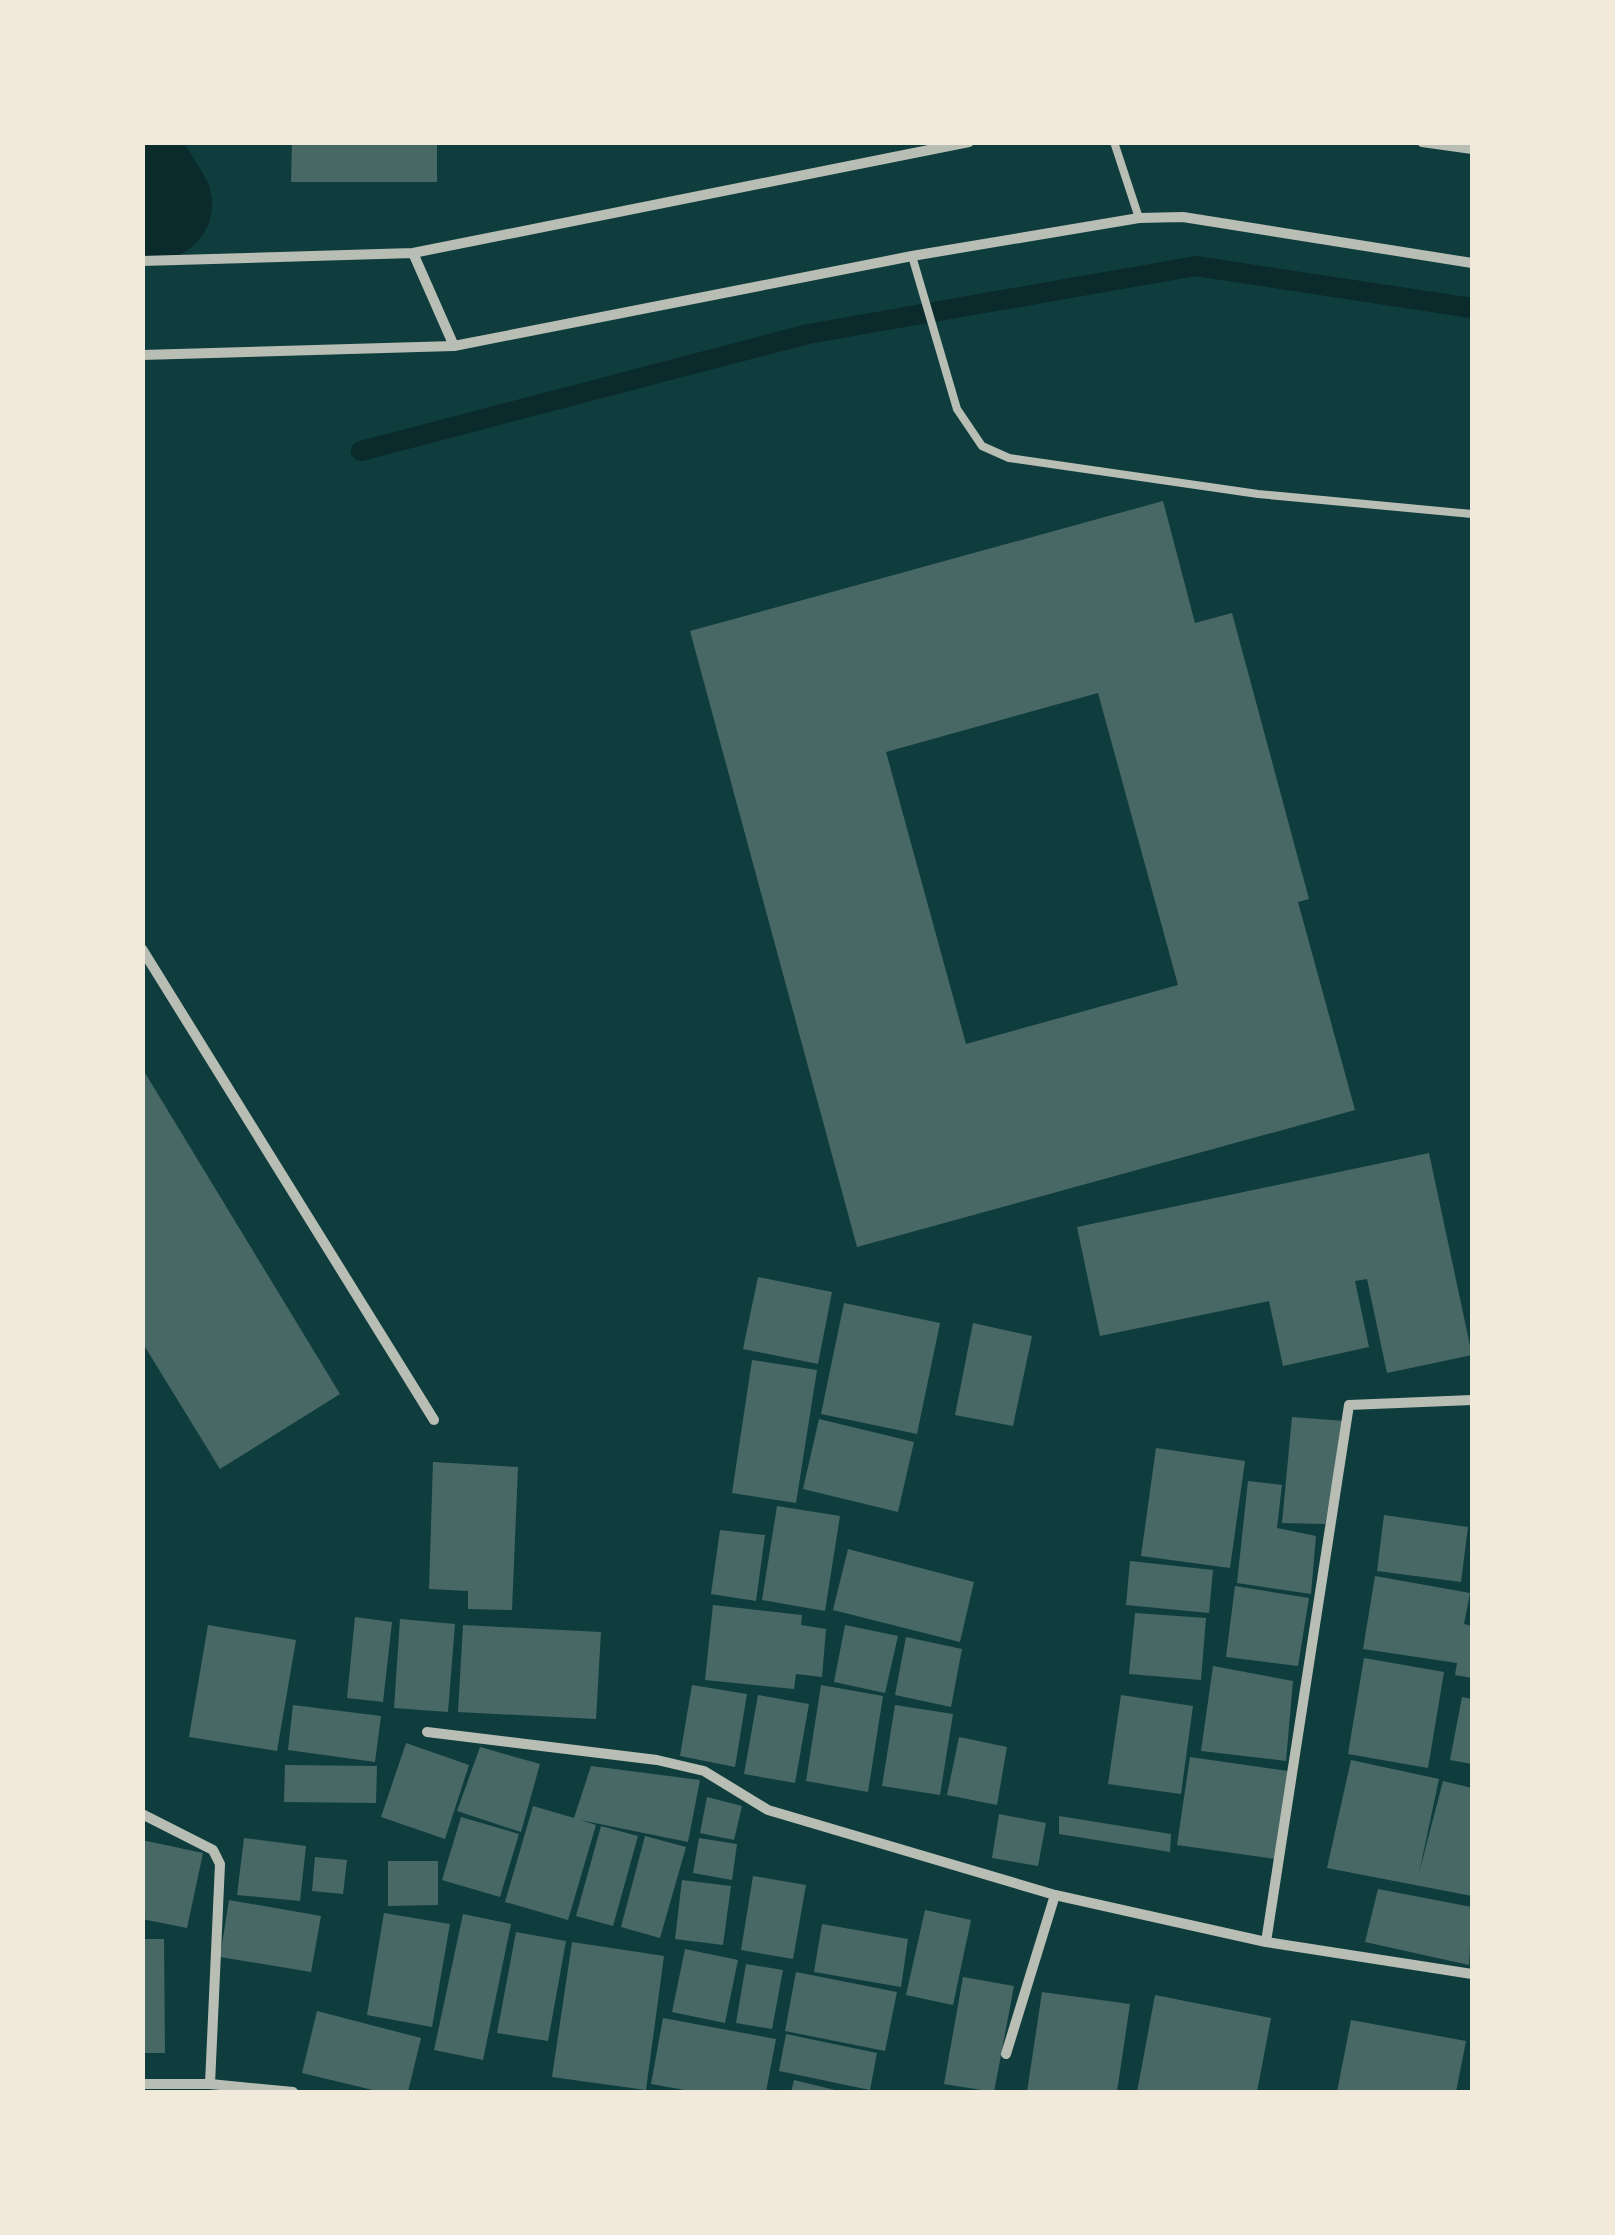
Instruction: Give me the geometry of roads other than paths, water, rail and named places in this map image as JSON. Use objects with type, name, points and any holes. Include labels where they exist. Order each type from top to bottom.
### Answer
[{"type":"street","points":[[142,262],[413,254],[968,142]]},
{"type":"street","points":[[1422,142],[1472,150]]},
{"type":"street","points":[[142,354],[454,346],[912,256],[1139,218],[1183,217],[1472,263]]},
{"type":"street","points":[[413,254],[454,346]]},
{"type":"street","points":[[142,949],[434,1420]]},
{"type":"street","points":[[1266,1942],[1349,1405],[1472,1400]]},
{"type":"street","points":[[427,1732],[657,1760],[704,1771],[768,1810],[1056,1895],[1266,1942],[1472,1974]]},
{"type":"street","points":[[142,1814],[213,1850],[220,1864],[210,2084]]},
{"type":"street","points":[[1006,2054],[1056,1895]]},
{"type":"street","points":[[142,2084],[210,2084],[293,2092]]},
{"type":"lane","points":[[1114,142],[1139,218]]},
{"type":"lane","points":[[912,256],[956,410],[982,446],[1010,458],[1258,494],[1472,514]]},
{"type":"waterway","points":[[142,181],[156,204]]},
{"type":"waterway","points":[[361,451],[808,334],[1196,266],[1472,308]]}]
